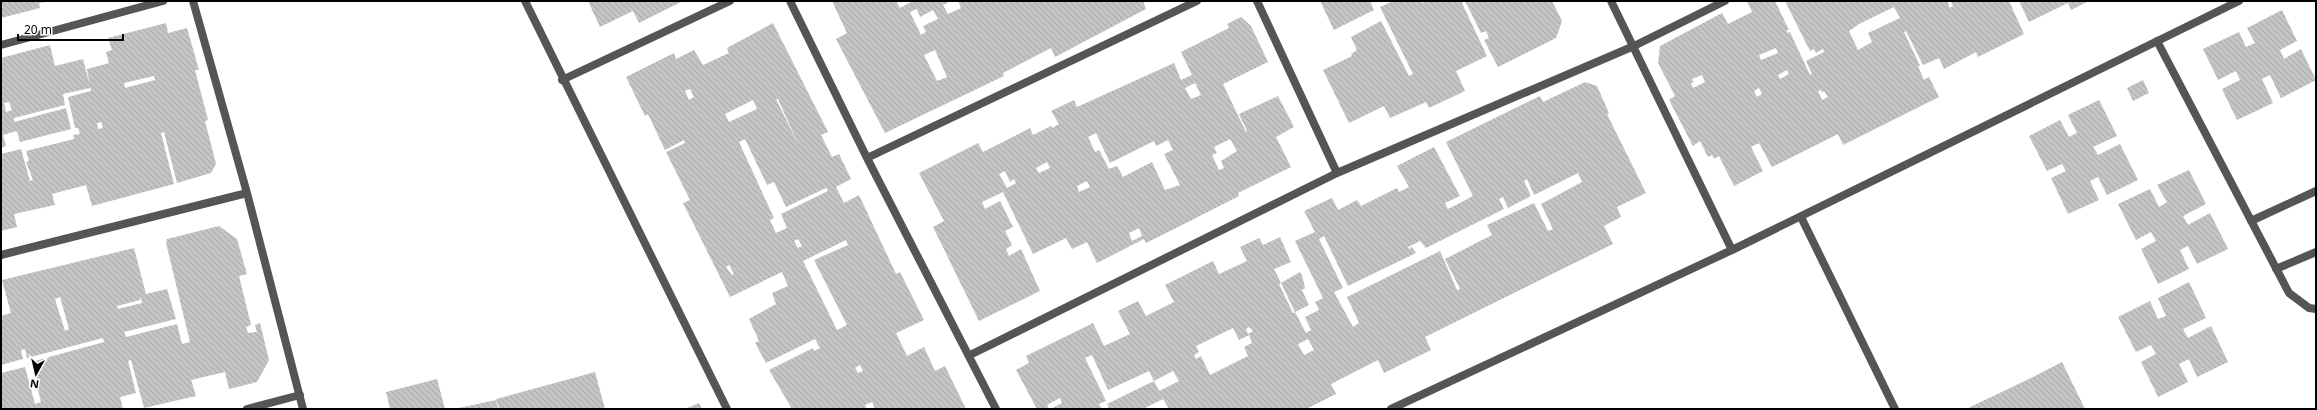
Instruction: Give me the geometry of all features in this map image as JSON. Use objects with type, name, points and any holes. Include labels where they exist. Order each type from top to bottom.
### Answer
[{"type":"street","points":[[1,45],[163,1]]},
{"type":"street","points":[[193,1],[247,193],[303,409]]},
{"type":"street","points":[[525,1],[562,80],[727,409]]},
{"type":"street","points":[[562,80],[730,1]]},
{"type":"street","points":[[790,1],[867,158],[970,355],[996,409]]},
{"type":"street","points":[[867,158],[1197,1]]},
{"type":"street","points":[[1257,1],[1338,173]]},
{"type":"street","points":[[1612,1],[1732,250]]},
{"type":"street","points":[[970,355],[1338,173],[1634,46],[1725,1]]},
{"type":"street","points":[[1390,409],[1409,405],[1801,217],[2239,1]]},
{"type":"street","points":[[2157,41],[2289,293],[2309,308],[2316,309]]},
{"type":"street","points":[[2251,221],[2316,191]]},
{"type":"street","points":[[1,255],[247,193]]},
{"type":"street","points":[[1801,217],[1894,409]]},
{"type":"street","points":[[2276,269],[2316,252]]},
{"type":"street","points":[[247,409],[300,395]]},
{"type":"building","points":[[1,1],[45,2],[39,3],[40,8],[1,18]]},
{"type":"building","points":[[588,1],[683,1],[639,23],[633,11],[600,27]]},
{"type":"building","points":[[832,1],[896,1],[900,8],[913,1],[951,1],[943,5],[948,14],[961,8],[958,1],[1143,1],[1146,9],[1055,57],[1051,48],[1003,73],[1004,76],[885,133],[836,39],[847,33]],"holes":[[[917,9],[920,17],[933,10],[938,19],[923,26],[926,32],[921,35],[910,12]],[[935,50],[947,77],[937,81],[924,55]]]},
{"type":"building","points":[[1320,1],[1370,1],[1374,10],[1334,30]]},
{"type":"building","points":[[1393,1],[1421,1],[1423,3],[1427,1],[1461,1],[1487,56],[1456,71],[1465,91],[1429,108],[1426,102],[1390,118],[1384,106],[1349,123],[1323,70],[1352,56],[1351,54],[1357,50],[1351,37],[1381,21],[1409,76],[1413,74],[1380,7]]},
{"type":"building","points":[[1465,1],[1552,1],[1562,21],[1556,38],[1498,67],[1484,40],[1489,38],[1486,31],[1481,33]]},
{"type":"building","points":[[1747,1],[1775,1],[1789,30],[1786,30],[1788,33],[1790,32],[1810,75],[1812,74],[1806,61],[1824,52],[1823,49],[1816,53],[1814,49],[1810,51],[1785,1],[1947,1],[1950,8],[1953,6],[1950,1],[2009,1],[2024,34],[1978,57],[1976,52],[1944,69],[1939,58],[1923,65],[1906,31],[1904,32],[1920,66],[1918,66],[1924,80],[1929,77],[1939,97],[1843,145],[1838,134],[1772,167],[1759,143],[1751,147],[1763,171],[1734,186],[1719,156],[1714,159],[1712,155],[1708,157],[1700,141],[1693,146],[1669,100],[1675,96],[1658,63],[1660,46],[1722,13],[1728,24],[1752,12]],"holes":[[[1894,7],[1900,18],[1868,33],[1872,42],[1858,50],[1849,31],[1859,24]],[[1776,48],[1778,53],[1761,60],[1759,55]],[[1787,70],[1789,74],[1780,79],[1778,75]],[[1702,75],[1705,82],[1693,88],[1691,83],[1694,82],[1692,79]],[[1759,88],[1762,94],[1757,97],[1754,91]],[[1821,90],[1822,93],[1824,91],[1828,97],[1822,100],[1818,91]]]},
{"type":"building","points":[[2019,1],[2089,1],[2071,10],[2068,3],[2029,22]]},
{"type":"building","points":[[2282,10],[2297,41],[2280,50],[2284,59],[2301,49],[2316,80],[2281,98],[2270,75],[2262,79],[2273,103],[2237,120],[2222,89],[2240,80],[2236,71],[2218,80],[2203,49],[2239,32],[2246,47],[2255,43],[2247,28]]},
{"type":"building","points":[[1241,17],[1251,26],[1268,62],[1223,84],[1246,132],[1247,131],[1239,114],[1278,96],[1294,127],[1276,137],[1291,167],[1238,193],[1239,196],[1146,243],[1144,239],[1097,263],[1087,242],[1072,249],[1066,238],[1033,254],[1003,192],[982,202],[985,209],[1000,201],[1013,227],[1005,231],[1012,245],[1006,249],[1009,256],[1021,249],[1040,291],[979,321],[933,227],[944,221],[919,173],[978,143],[983,152],[1030,128],[1033,135],[1051,126],[1052,128],[1059,124],[1051,111],[1074,100],[1077,107],[1174,63],[1181,80],[1192,75],[1181,52],[1229,28],[1227,24]],"holes":[[[1195,83],[1201,95],[1191,99],[1185,88]],[[1096,133],[1110,163],[1154,141],[1156,146],[1168,140],[1173,150],[1164,154],[1180,185],[1165,190],[1152,162],[1123,177],[1117,166],[1109,169],[1099,150],[1095,152],[1088,137]],[[1230,139],[1237,151],[1221,161],[1224,168],[1219,170],[1212,155],[1217,153],[1214,147]],[[1047,162],[1050,168],[1039,173],[1036,168]],[[1005,171],[1010,182],[1014,179],[1016,183],[1007,188],[999,174]],[[1087,181],[1090,187],[1079,192],[1077,186]],[[1139,228],[1142,236],[1132,241],[1129,233]]]},
{"type":"building","points":[[166,23],[168,33],[187,28],[199,70],[195,70],[208,120],[205,121],[216,164],[211,173],[177,183],[164,132],[161,133],[174,184],[92,206],[86,185],[52,194],[55,205],[14,214],[17,227],[1,231],[1,154],[21,149],[30,181],[33,180],[26,162],[29,161],[26,151],[74,139],[73,135],[80,134],[78,128],[75,128],[68,97],[91,91],[90,88],[63,94],[65,105],[14,118],[14,122],[66,108],[71,129],[20,142],[17,131],[3,135],[6,146],[1,148],[1,58],[50,45],[55,66],[83,59],[90,86],[87,69],[109,63],[106,52],[112,50],[108,38]],"holes":[[[154,76],[155,80],[125,88],[124,83]],[[9,102],[12,110],[6,112],[4,103]],[[101,122],[103,128],[98,129],[97,123]]]},
{"type":"building","points":[[773,23],[828,132],[821,135],[832,157],[839,154],[851,179],[836,187],[844,203],[859,195],[896,274],[900,272],[924,320],[896,333],[907,356],[924,347],[935,371],[945,366],[966,409],[875,409],[872,402],[865,405],[867,409],[792,409],[769,370],[813,348],[814,351],[820,348],[815,339],[766,363],[755,343],[759,341],[749,319],[776,304],[772,293],[788,286],[782,272],[730,297],[683,203],[690,200],[666,152],[685,143],[684,140],[665,150],[648,114],[645,116],[626,77],[674,53],[676,59],[694,50],[703,65],[729,53],[727,48]],"holes":[[[690,89],[694,97],[689,100],[685,91]],[[776,99],[778,99],[799,146]],[[753,100],[757,109],[729,122],[725,114]],[[745,139],[767,185],[774,182],[786,207],[826,188],[828,191],[781,214],[787,228],[776,233],[770,220],[774,218],[739,142]],[[798,239],[802,246],[798,248],[794,241]],[[846,240],[848,245],[814,260],[847,325],[837,330],[803,261]],[[729,265],[734,274],[732,275],[726,267]],[[860,365],[863,371],[858,373],[855,368]]]},
{"type":"building","points":[[2143,80],[2149,93],[2133,101],[2127,88]]},
{"type":"building","points":[[1585,82],[1597,86],[1609,113],[1607,114],[1646,193],[1617,207],[1621,217],[1604,226],[1613,244],[1425,337],[1431,350],[1384,373],[1378,360],[1331,384],[1336,394],[1306,409],[1169,409],[1163,399],[1143,409],[1105,409],[1109,407],[1107,404],[1154,381],[1149,371],[1108,390],[1092,355],[1085,358],[1106,401],[1099,404],[1102,409],[1050,409],[1062,403],[1060,398],[1047,405],[1049,409],[1037,409],[1016,370],[1029,363],[1026,356],[1093,323],[1104,346],[1130,334],[1118,311],[1138,301],[1146,316],[1174,302],[1165,285],[1213,261],[1219,274],[1247,261],[1240,247],[1259,238],[1263,245],[1280,237],[1291,262],[1274,269],[1281,283],[1279,284],[1293,313],[1295,312],[1306,333],[1311,330],[1305,317],[1319,310],[1315,302],[1323,298],[1295,241],[1315,232],[1304,211],[1332,198],[1338,210],[1357,200],[1361,206],[1397,188],[1399,192],[1409,187],[1397,166],[1434,147],[1460,196],[1445,203],[1448,209],[1473,196],[1446,142],[1540,96],[1543,102]],"holes":[[[1578,173],[1582,182],[1541,204],[1553,229],[1548,231],[1534,203],[1487,225],[1492,235],[1445,259],[1460,289],[1457,290],[1440,251],[1347,297],[1359,323],[1353,327],[1334,292],[1343,288],[1319,239],[1324,236],[1348,286],[1416,253],[1412,247],[1409,249],[1408,247],[1420,241],[1426,248],[1504,209],[1499,199],[1503,197],[1508,208],[1531,196],[1524,181],[1527,179],[1534,195]],[[1249,327],[1253,331],[1248,334],[1246,329]],[[1233,328],[1239,340],[1249,335],[1252,343],[1244,347],[1248,356],[1210,375],[1201,356],[1196,359],[1194,355],[1199,352],[1196,346]],[[1308,339],[1314,350],[1304,355],[1298,344]],[[1173,371],[1179,381],[1159,391],[1154,381]]]},
{"type":"building","points":[[2099,100],[2117,136],[2093,147],[2098,155],[2120,144],[2138,180],[2107,195],[2098,177],[2090,181],[2099,200],[2068,214],[2051,178],[2066,171],[2062,164],[2047,171],[2029,136],[2060,120],[2069,137],[2077,133],[2068,115]]},
{"type":"building","points":[[2189,170],[2206,204],[2183,216],[2188,225],[2210,213],[2228,249],[2197,264],[2188,246],[2180,250],[2189,269],[2158,284],[2141,249],[2156,241],[2151,232],[2136,240],[2118,204],[2150,189],[2159,207],[2167,202],[2157,185]]},
{"type":"building","points":[[219,226],[237,239],[247,274],[239,276],[251,325],[246,327],[248,333],[257,332],[255,325],[260,323],[269,360],[257,382],[229,389],[225,372],[191,380],[196,396],[144,408],[131,360],[128,361],[136,393],[120,397],[123,409],[1,409],[1,373],[25,367],[35,404],[41,402],[31,362],[104,342],[103,338],[27,358],[25,349],[21,350],[23,359],[1,365],[1,316],[11,313],[2,280],[134,248],[146,294],[167,289],[176,319],[124,332],[126,337],[177,324],[182,344],[190,342],[166,243],[167,239]],"holes":[[[60,297],[69,329],[65,331],[55,299]],[[141,297],[142,303],[118,309],[117,306],[140,300]]]},
{"type":"building","points":[[1300,272],[1305,288],[1302,290],[1309,305],[1295,312],[1281,283]]},
{"type":"building","points":[[2189,282],[2206,318],[2183,329],[2188,338],[2211,326],[2228,362],[2197,377],[2189,359],[2179,364],[2188,382],[2158,397],[2141,362],[2156,354],[2151,345],[2136,352],[2118,317],[2150,301],[2158,319],[2166,316],[2158,298]]},
{"type":"building","points":[[2062,362],[2085,409],[1966,409],[2033,377]]},
{"type":"building","points":[[595,372],[605,409],[499,409],[496,399]]},
{"type":"building","points":[[437,379],[445,409],[390,409],[386,392]]},
{"type":"building","points":[[496,400],[498,409],[459,409],[459,408]]},
{"type":"building","points":[[699,403],[702,409],[685,409]]}]
